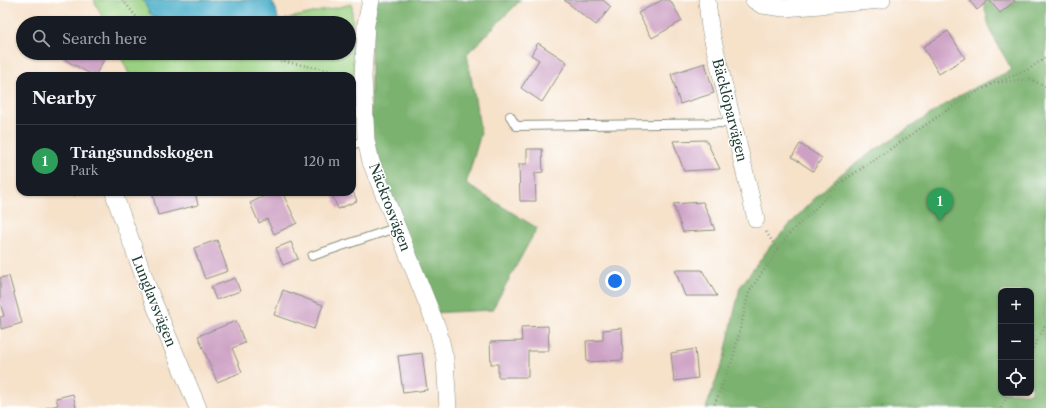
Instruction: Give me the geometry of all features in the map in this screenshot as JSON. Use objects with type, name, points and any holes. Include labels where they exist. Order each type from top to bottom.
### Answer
[{"type":"street","name":"Näckrosvägen","points":[[371,0],[366,24],[359,142],[371,162],[438,330],[445,359],[448,408]]},
{"type":"street","name":"Bäcklöparvägen","points":[[706,0],[710,28],[756,219]]},
{"type":"street","points":[[754,0],[762,5],[784,8],[882,0]]},
{"type":"street","name":"Lunglavsvägen","points":[[115,196],[151,296],[198,408]]},
{"type":"lane","points":[[510,116],[516,126],[733,123]]},
{"type":"lane","points":[[312,256],[398,227]]},
{"type":"path","points":[[123,0],[136,16]]},
{"type":"path","points":[[713,408],[734,358],[749,292],[788,235],[843,181],[964,99],[994,83],[1029,68],[1046,56]]},
{"type":"path","points":[[275,60],[338,72]]},
{"type":"path","points":[[356,76],[363,77]]},
{"type":"path","points":[[994,83],[1030,79],[1046,87]]},
{"type":"path","points":[[1034,346],[1046,324]]},
{"type":"path","points":[[1001,408],[1007,396]]},
{"type":"green space","points":[[94,0],[260,0],[269,16],[102,16]]},
{"type":"green space","points":[[371,0],[521,0],[467,54],[481,133],[466,184],[537,228],[492,310],[432,313],[371,162]]},
{"type":"green space","points":[[983,0],[1046,0],[1046,408],[706,408],[724,358],[740,287],[772,244],[807,206],[837,177],[872,152],[963,93],[1012,70],[990,31]]},
{"type":"green space","points":[[352,4],[352,16],[299,16]]},
{"type":"green space","points":[[122,60],[353,60],[354,72],[128,72]]},
{"type":"water","points":[[143,0],[271,0],[276,9],[278,16],[153,16],[150,14]]},
{"type":"building","points":[[564,0],[603,0],[611,7],[596,25]]},
{"type":"building","points":[[662,0],[670,0],[682,21],[652,38],[638,13]]},
{"type":"building","points":[[969,0],[989,0],[977,10]]},
{"type":"building","points":[[989,0],[1014,0],[1015,1],[1000,13]]},
{"type":"building","points":[[948,31],[965,58],[939,74],[923,47]]},
{"type":"building","points":[[538,43],[567,62],[542,102],[521,88],[539,60],[531,55]]},
{"type":"building","points":[[66,60],[104,60],[97,72],[87,72]]},
{"type":"building","points":[[705,63],[714,93],[680,104],[671,74]]},
{"type":"building","points":[[706,140],[720,169],[684,171],[673,141]]},
{"type":"building","points":[[800,144],[822,158],[813,171],[792,157]]},
{"type":"building","points":[[527,149],[542,149],[543,172],[535,173],[536,201],[520,201],[519,164],[527,164]]},
{"type":"building","points":[[153,196],[196,196],[198,205],[158,215]]},
{"type":"building","points":[[265,196],[284,196],[297,223],[274,234],[267,219],[259,223],[250,203]]},
{"type":"building","points":[[333,196],[355,196],[357,201],[338,209]]},
{"type":"building","points":[[703,202],[715,230],[683,232],[673,204]]},
{"type":"building","points":[[217,240],[228,271],[205,279],[194,248]]},
{"type":"building","points":[[291,242],[298,259],[283,265],[276,248]]},
{"type":"building","points":[[675,270],[702,270],[717,296],[685,296]]},
{"type":"building","points":[[9,276],[22,323],[1,329],[0,317],[4,316],[0,303],[0,278]]},
{"type":"building","points":[[235,278],[240,291],[216,300],[211,287]]},
{"type":"building","points":[[283,290],[323,305],[314,329],[274,315]]},
{"type":"building","points":[[236,321],[245,343],[232,348],[242,372],[217,382],[198,336]]},
{"type":"building","points":[[548,326],[549,351],[528,351],[528,377],[498,377],[498,364],[491,364],[490,342],[522,341],[521,327]]},
{"type":"building","points":[[622,328],[623,360],[587,362],[586,341],[603,340],[603,330]]},
{"type":"building","points":[[695,349],[698,378],[674,381],[671,353]]},
{"type":"building","points":[[422,353],[427,390],[403,393],[398,356]]},
{"type":"building","points":[[73,394],[76,408],[46,408],[58,405],[56,398]]},
{"type":"place","name":"Trångsundsskogen","points":[[940,221]]}]
